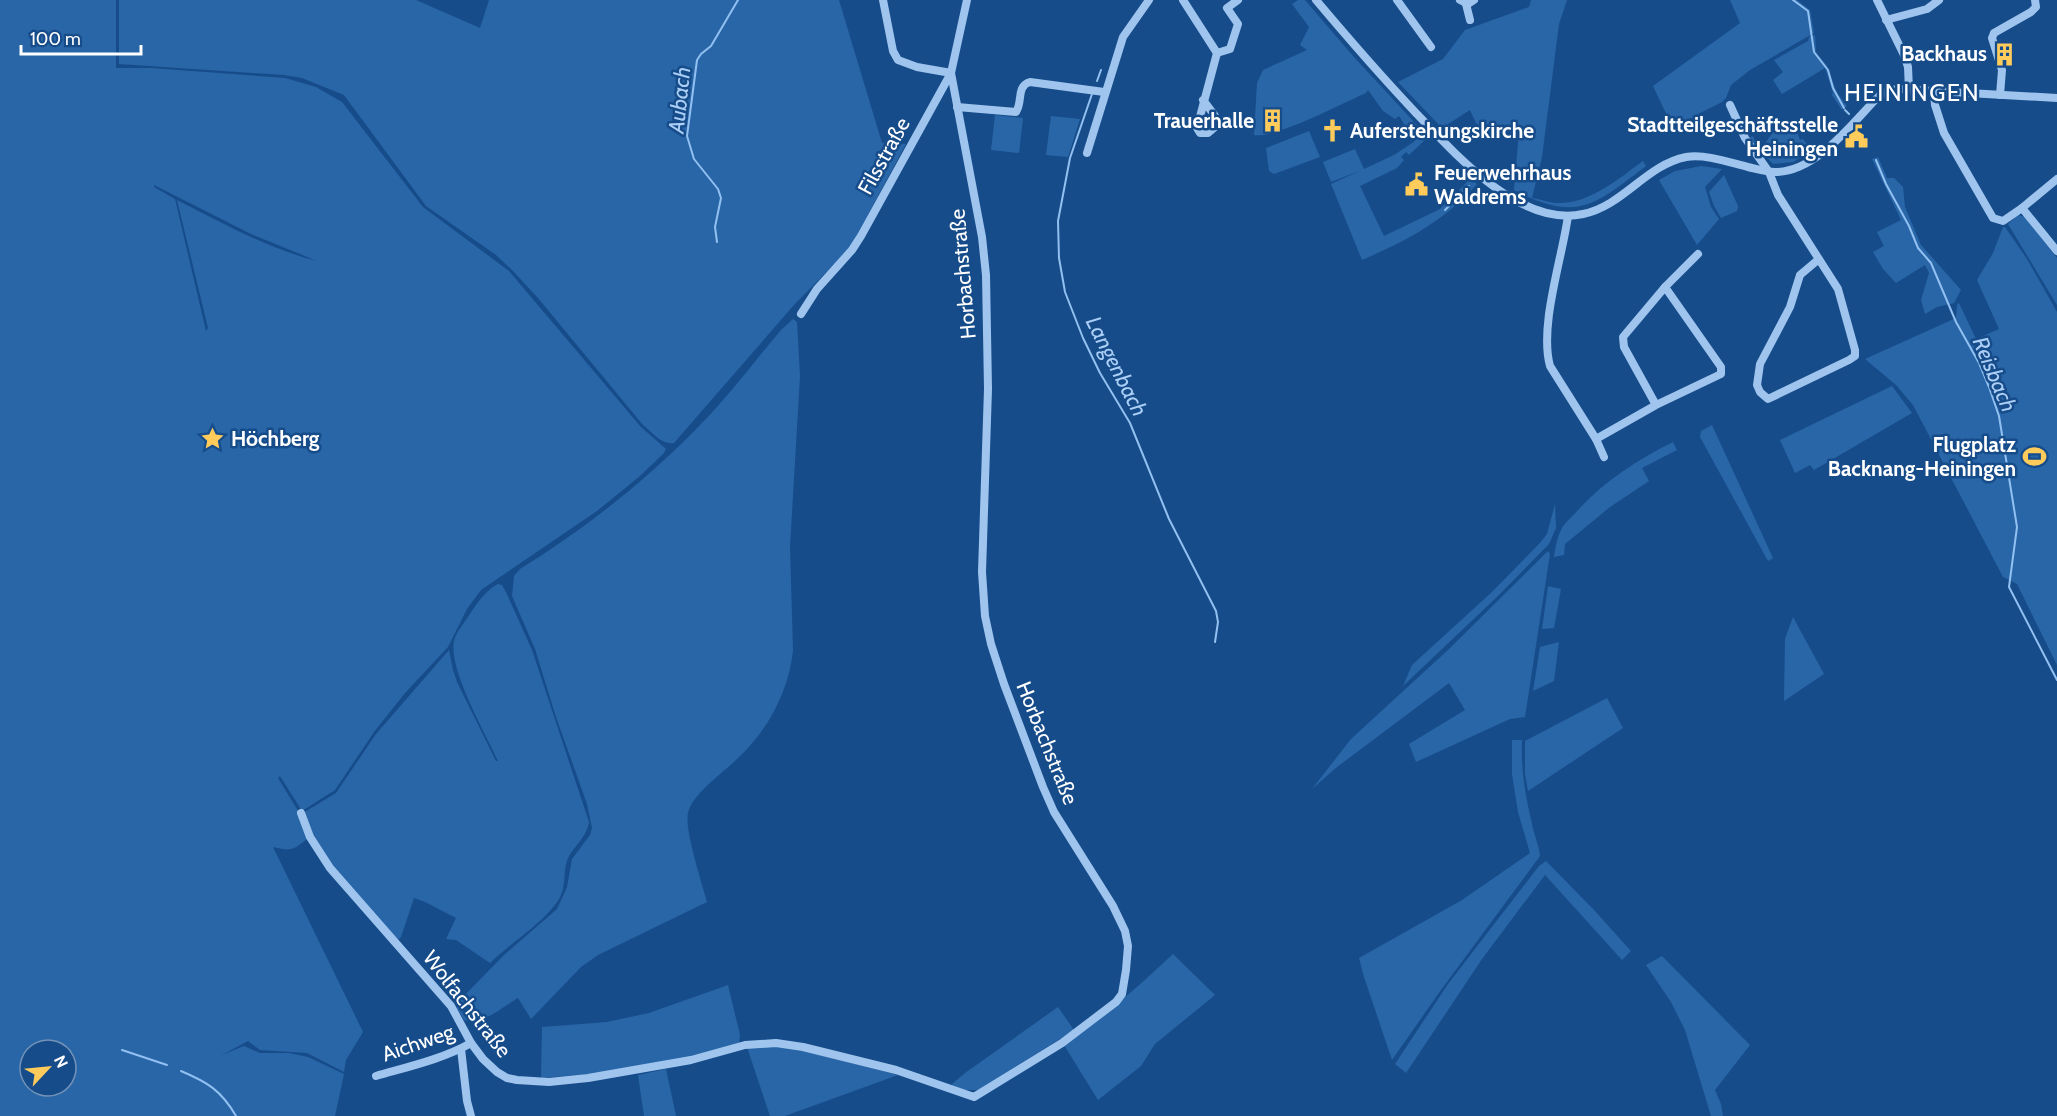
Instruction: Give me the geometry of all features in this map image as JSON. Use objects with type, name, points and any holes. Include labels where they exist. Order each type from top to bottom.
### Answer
[{"type":"street","points":[[883,0],[893,51],[898,60],[917,67],[951,73]]},
{"type":"street","name":"Filsstraße","points":[[801,314],[817,289],[852,250],[861,236],[951,73],[968,0]]},
{"type":"street","points":[[1086,153],[1123,37],[1149,0]]},
{"type":"street","points":[[1183,0],[1217,53],[1203,100]]},
{"type":"street","points":[[1217,53],[1230,49],[1238,24],[1227,8],[1238,0]]},
{"type":"street","points":[[1316,0],[1389,85],[1474,171],[1509,196],[1532,208],[1568,216],[1605,206],[1666,164],[1680,159],[1705,157],[1769,171],[1782,171],[1813,159],[1834,143],[1879,96],[1898,89],[2057,99]]},
{"type":"street","points":[[1397,0],[1431,47]]},
{"type":"street","points":[[1877,0],[1904,54],[1908,67],[1910,90]]},
{"type":"street","points":[[1886,20],[1927,9],[1939,0]]},
{"type":"street","points":[[2000,95],[2002,70],[1992,38],[1994,33],[2031,12],[2036,7],[2035,0]]},
{"type":"street","points":[[1467,1],[1470,20]]},
{"type":"street","name":"Horbachstraße","points":[[745,1045],[776,1043],[803,1047],[896,1070],[974,1097],[1087,1025],[1116,1002],[1122,994],[1127,958],[1125,931],[1113,906],[1054,812],[1042,787],[1004,684],[987,630],[982,572],[988,377],[986,275],[981,229],[951,73]]},
{"type":"street","points":[[957,107],[1016,112],[1020,105],[1021,89],[1030,82],[1104,92]]},
{"type":"street","points":[[1934,92],[1935,105],[1944,133],[1993,218],[2003,221],[2057,179]]},
{"type":"street","points":[[1730,105],[1745,138],[1769,171],[1778,195],[1819,259],[1838,289],[1855,350],[1855,356],[1768,399],[1760,392],[1757,385],[1760,364],[1790,307],[1800,275],[1819,259]]},
{"type":"street","points":[[2022,208],[2057,251]]},
{"type":"street","points":[[1568,216],[1546,335],[1547,355],[1550,366],[1596,439],[1604,457]]},
{"type":"street","points":[[1656,405],[1624,347],[1623,337],[1665,287],[1698,254]]},
{"type":"street","points":[[1596,439],[1656,405],[1721,375],[1721,366],[1665,287]]},
{"type":"street","name":"Wolfachstraße","points":[[301,813],[310,837],[330,868],[451,1006],[471,1043],[483,1059],[507,1078],[549,1082],[640,1071],[745,1045]]},
{"type":"street","name":"Aichweg","points":[[376,1076],[418,1065],[471,1043]]},
{"type":"street","points":[[461,1049],[471,1116]]},
{"type":"shaded area","points":[[0,0],[116,0],[116,68],[151,68],[285,78],[316,87],[342,102],[423,207],[509,271],[641,427],[666,449],[640,476],[597,511],[481,590],[467,609],[448,647],[405,693],[374,732],[335,790],[302,811],[280,776],[278,778],[300,814],[308,838],[292,849],[273,847],[363,1032],[346,1060],[344,1072],[307,1053],[260,1050],[248,1041],[222,1055],[244,1046],[260,1053],[289,1053],[308,1057],[344,1074],[335,1116],[0,1116]],"holes":[[[154,185],[251,234],[317,261],[263,242],[177,200],[208,328],[206,331],[175,199]]]},
{"type":"shaded area","points":[[119,0],[416,0],[480,28],[489,0],[839,0],[882,143],[906,144],[850,248],[793,306],[674,443],[669,443],[661,440],[643,425],[512,270],[496,255],[426,206],[344,95],[302,78],[284,75],[119,64]]},
{"type":"shaded area","points":[[1298,0],[1305,0],[1428,137],[1409,155],[1406,152],[1401,157],[1404,160],[1397,168],[1360,186],[1384,236],[1440,209],[1470,179],[1477,184],[1451,209],[1424,229],[1362,260],[1331,184],[1362,170],[1331,182],[1323,162],[1355,149],[1364,169],[1394,155],[1415,141],[1399,116],[1395,119],[1383,111],[1368,90],[1366,93],[1293,126],[1264,135],[1254,135],[1257,83],[1263,70],[1307,50],[1300,45],[1309,27],[1292,4]]},
{"type":"shaded area","points":[[1531,0],[1567,0],[1559,24],[1542,157],[1532,198],[1555,203],[1580,200],[1602,190],[1643,161],[1646,166],[1613,191],[1584,205],[1554,206],[1536,200],[1514,190],[1519,131],[1493,129],[1492,137],[1476,123],[1470,110],[1442,128],[1398,82],[1443,59],[1465,30],[1529,7]]},
{"type":"shaded area","points":[[1730,0],[1797,0],[1810,10],[1814,33],[1750,70],[1731,85],[1722,102],[1674,130],[1653,86],[1740,23]]},
{"type":"shaded area","points":[[1815,35],[1816,52],[1827,66],[1837,93],[1847,106],[1842,110],[1832,95],[1825,68],[1782,94],[1773,80],[1783,72],[1774,60]]},
{"type":"shaded area","points":[[995,115],[1023,118],[1019,153],[991,150]]},
{"type":"shaded area","points":[[1051,116],[1080,119],[1068,157],[1046,155]]},
{"type":"shaded area","points":[[1794,123],[1800,140],[1803,139],[1812,151],[1793,162],[1773,164],[1749,139],[1752,136],[1754,140],[1764,145],[1777,126],[1785,133]]},
{"type":"shaded area","points":[[1309,131],[1320,157],[1274,174],[1269,171],[1266,148]]},
{"type":"shaded area","points":[[1878,157],[1887,178],[1894,178],[1903,187],[1905,207],[1921,245],[1961,290],[1954,303],[1937,307],[1925,314],[1921,300],[1929,273],[1925,265],[1896,283],[1883,269],[1873,252],[1884,246],[1877,232],[1901,220],[1872,159]]},
{"type":"shaded area","points":[[1701,166],[1722,169],[1705,187],[1711,207],[1719,219],[1697,245],[1659,180],[1675,171]]},
{"type":"shaded area","points":[[1724,175],[1738,206],[1737,211],[1721,218],[1709,192]]},
{"type":"shaded area","points":[[2018,215],[2025,217],[2057,258],[2057,305],[2008,224]]},
{"type":"shaded area","points":[[2003,227],[2027,259],[2057,312],[2057,665],[2017,584],[2003,577],[1913,405],[1896,385],[1865,359],[1956,318],[1959,303],[1976,339],[1999,329],[1977,280],[1993,253]]},
{"type":"shaded area","points":[[793,319],[797,322],[800,376],[790,547],[793,651],[781,696],[767,723],[748,748],[702,791],[688,813],[691,843],[707,902],[598,955],[581,967],[531,1019],[518,998],[486,1018],[464,1020],[457,1008],[460,1000],[504,955],[557,909],[567,887],[572,859],[590,835],[592,828],[587,804],[535,649],[512,596],[514,576],[520,569],[592,520],[659,465],[711,414],[781,330]]},
{"type":"shaded area","points":[[1892,386],[1912,413],[1814,470],[1810,465],[1795,473],[1780,440]]},
{"type":"shaded area","points":[[1712,425],[1773,558],[1768,561],[1700,437],[1701,431]]},
{"type":"shaded area","points":[[1673,442],[1677,450],[1642,468],[1649,481],[1610,507],[1565,544],[1564,555],[1554,557],[1557,540],[1563,527],[1589,499],[1623,471]]},
{"type":"shaded area","points":[[1555,504],[1556,528],[1549,544],[1403,686],[1412,665],[1492,592],[1539,544],[1547,534]]},
{"type":"shaded area","points":[[1548,551],[1550,554],[1525,717],[1510,719],[1416,762],[1409,744],[1465,710],[1449,683],[1337,767],[1312,789],[1351,739],[1449,649]]},
{"type":"shaded area","points":[[498,584],[502,585],[506,592],[532,650],[589,822],[586,832],[568,858],[563,890],[556,904],[539,922],[490,963],[456,940],[446,939],[456,918],[414,898],[398,940],[331,867],[311,836],[303,813],[336,793],[376,734],[449,650],[457,682],[498,761],[462,684],[454,653],[454,641],[482,597]]},
{"type":"shaded area","points":[[1548,586],[1561,589],[1554,628],[1542,629]]},
{"type":"shaded area","points":[[1793,617],[1824,674],[1784,701],[1785,639]]},
{"type":"shaded area","points":[[1559,642],[1554,681],[1533,691],[1540,647]]},
{"type":"shaded area","points":[[1607,698],[1623,728],[1528,791],[1525,774],[1525,741]]},
{"type":"shaded area","points":[[1512,740],[1522,740],[1525,792],[1540,856],[1392,1060],[1359,958],[1462,900],[1530,853],[1518,812],[1512,774]]},
{"type":"shaded area","points":[[1546,861],[1631,951],[1622,960],[1545,875],[1482,959],[1406,1073],[1395,1064],[1448,984],[1539,866]]},
{"type":"shaded area","points":[[1173,954],[1215,995],[1155,1044],[1141,1066],[1098,1100],[1064,1045],[1093,1024]]},
{"type":"shaded area","points":[[1662,956],[1750,1045],[1715,1090],[1723,1116],[1711,1116],[1685,1030],[1671,1002],[1646,965]]},
{"type":"shaded area","points":[[728,985],[740,1035],[739,1043],[699,1055],[602,1073],[541,1078],[542,1027],[607,1022],[649,1013]]},
{"type":"shaded area","points":[[1058,1007],[1074,1030],[979,1090],[964,1090],[951,1085],[965,1073]]},
{"type":"shaded area","points":[[747,1047],[789,1047],[898,1075],[785,1116],[770,1116]]},
{"type":"shaded area","points":[[666,1069],[676,1116],[644,1116],[638,1075]]},
{"type":"waterway","name":"Aubach","points":[[717,242],[715,227],[721,198],[718,189],[694,159],[687,136],[697,60],[711,46],[738,0]]},
{"type":"waterway","name":"Reisbach","points":[[1793,0],[1808,11],[1814,52],[1828,70],[1833,88],[1844,108]]},
{"type":"waterway","name":"Langenbach","points":[[1097,81],[1101,70]]},
{"type":"waterway","name":"Langenbach","points":[[1092,94],[1070,158],[1058,221],[1059,258],[1065,292],[1083,338],[1100,373],[1130,423],[1169,519],[1216,611],[1218,622],[1215,642]]},
{"type":"waterway","name":"Reisbach","points":[[1845,110],[1849,114]]},
{"type":"waterway","name":"Reisbach","points":[[1876,160],[1918,248],[1931,263],[1956,322],[1979,363],[1989,387],[1999,416],[2017,527],[2009,587],[2057,680]]},
{"type":"waterway","points":[[1445,210],[1469,186]]},
{"type":"waterway","points":[[122,1050],[167,1065]]},
{"type":"waterway","points":[[181,1071],[213,1088],[236,1116]]},
{"type":"place","name":"Backhaus","points":[[2005,54]]},
{"type":"place","name":"Trauerhalle","points":[[1272,121]]},
{"type":"place","name":"Auferstehungskirche","points":[[1332,131]]},
{"type":"place","name":"Stadtteilgeschäftsstelle Heiningen","points":[[1856,137]]},
{"type":"place","name":"Feuerwehrhaus Waldrems","points":[[1416,185]]},
{"type":"place","name":"Höchberg","points":[[213,439]]},
{"type":"place","name":"Flugplatz Backnang-Heiningen","points":[[2034,457]]},
{"type":"district","name":"HEININGEN","points":[[1912,93]]}]
